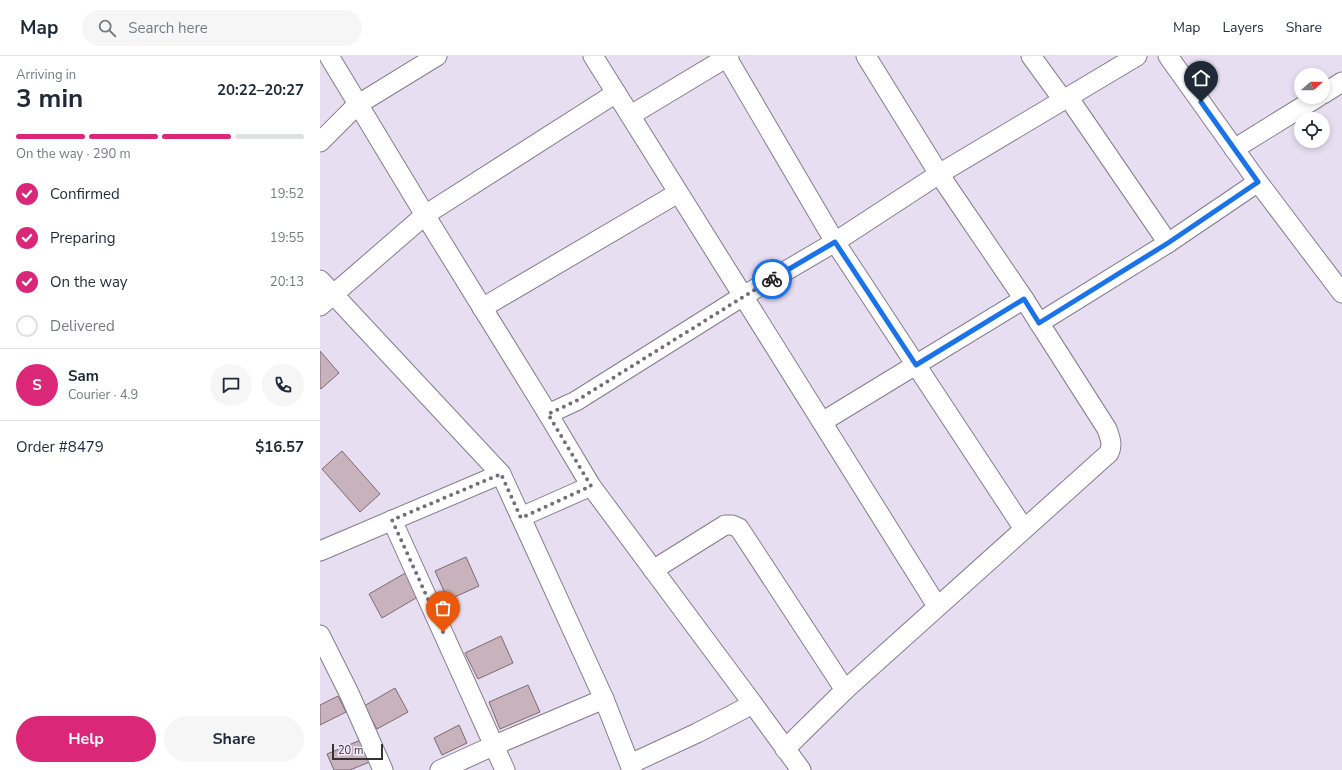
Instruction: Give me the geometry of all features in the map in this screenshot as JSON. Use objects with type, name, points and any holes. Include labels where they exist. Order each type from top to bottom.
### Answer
[{"type":"street","points":[[329,56],[357,105],[591,486],[801,770]]},
{"type":"street","points":[[320,142],[357,105],[437,56]]},
{"type":"street","points":[[593,56],[937,606]]},
{"type":"street","points":[[630,116],[727,56],[835,242],[1024,529]]},
{"type":"street","points":[[785,749],[845,690],[1109,453],[1112,446],[1107,429],[1024,299],[939,174],[866,56]]},
{"type":"street","points":[[1031,56],[1065,99],[1168,243]]},
{"type":"street","points":[[548,414],[576,401],[743,296],[835,242],[939,174],[1137,56]]},
{"type":"street","points":[[1168,56],[1258,182],[1342,293]]},
{"type":"street","points":[[1330,90],[1342,82]]},
{"type":"street","points":[[326,300],[425,215],[616,93]]},
{"type":"street","points":[[1234,149],[1307,104]]},
{"type":"street","points":[[1039,323],[1168,243],[1258,182]]},
{"type":"street","points":[[482,308],[678,192]]},
{"type":"street","points":[[320,280],[326,300],[501,474],[604,699],[631,767],[753,704]]},
{"type":"street","points":[[822,422],[1024,299]]},
{"type":"street","points":[[320,551],[501,474]]},
{"type":"street","points":[[521,518],[591,486]]},
{"type":"street","points":[[392,520],[505,770]]},
{"type":"street","points":[[653,570],[725,526],[732,525],[739,528],[845,690]]},
{"type":"street","points":[[320,635],[349,693],[383,770]]},
{"type":"street","points":[[440,770],[604,699]]},
{"type":"building","points":[[320,351],[339,373],[321,389],[320,388]]},
{"type":"building","points":[[342,451],[380,494],[360,512],[322,469]]},
{"type":"building","points":[[466,557],[479,586],[448,600],[435,571]]},
{"type":"building","points":[[407,572],[421,595],[382,618],[369,594]]},
{"type":"building","points":[[501,636],[513,663],[478,679],[465,653]]},
{"type":"building","points":[[528,685],[540,712],[500,729],[489,702]]},
{"type":"building","points":[[395,688],[408,712],[377,729],[364,706]]},
{"type":"building","points":[[338,696],[346,712],[320,725],[320,705]]},
{"type":"building","points":[[459,725],[467,743],[442,755],[434,738]]},
{"type":"building","points":[[363,739],[372,761],[350,770],[334,770],[327,754]]},
{"type":"way so far","points":[[443,632],[392,520],[501,474],[521,518],[591,486],[548,414],[576,401],[772,279]]},
{"type":"route","points":[[772,279],[835,242],[916,365],[1024,299],[1039,323],[1168,243],[1258,182],[1201,102]]}]
